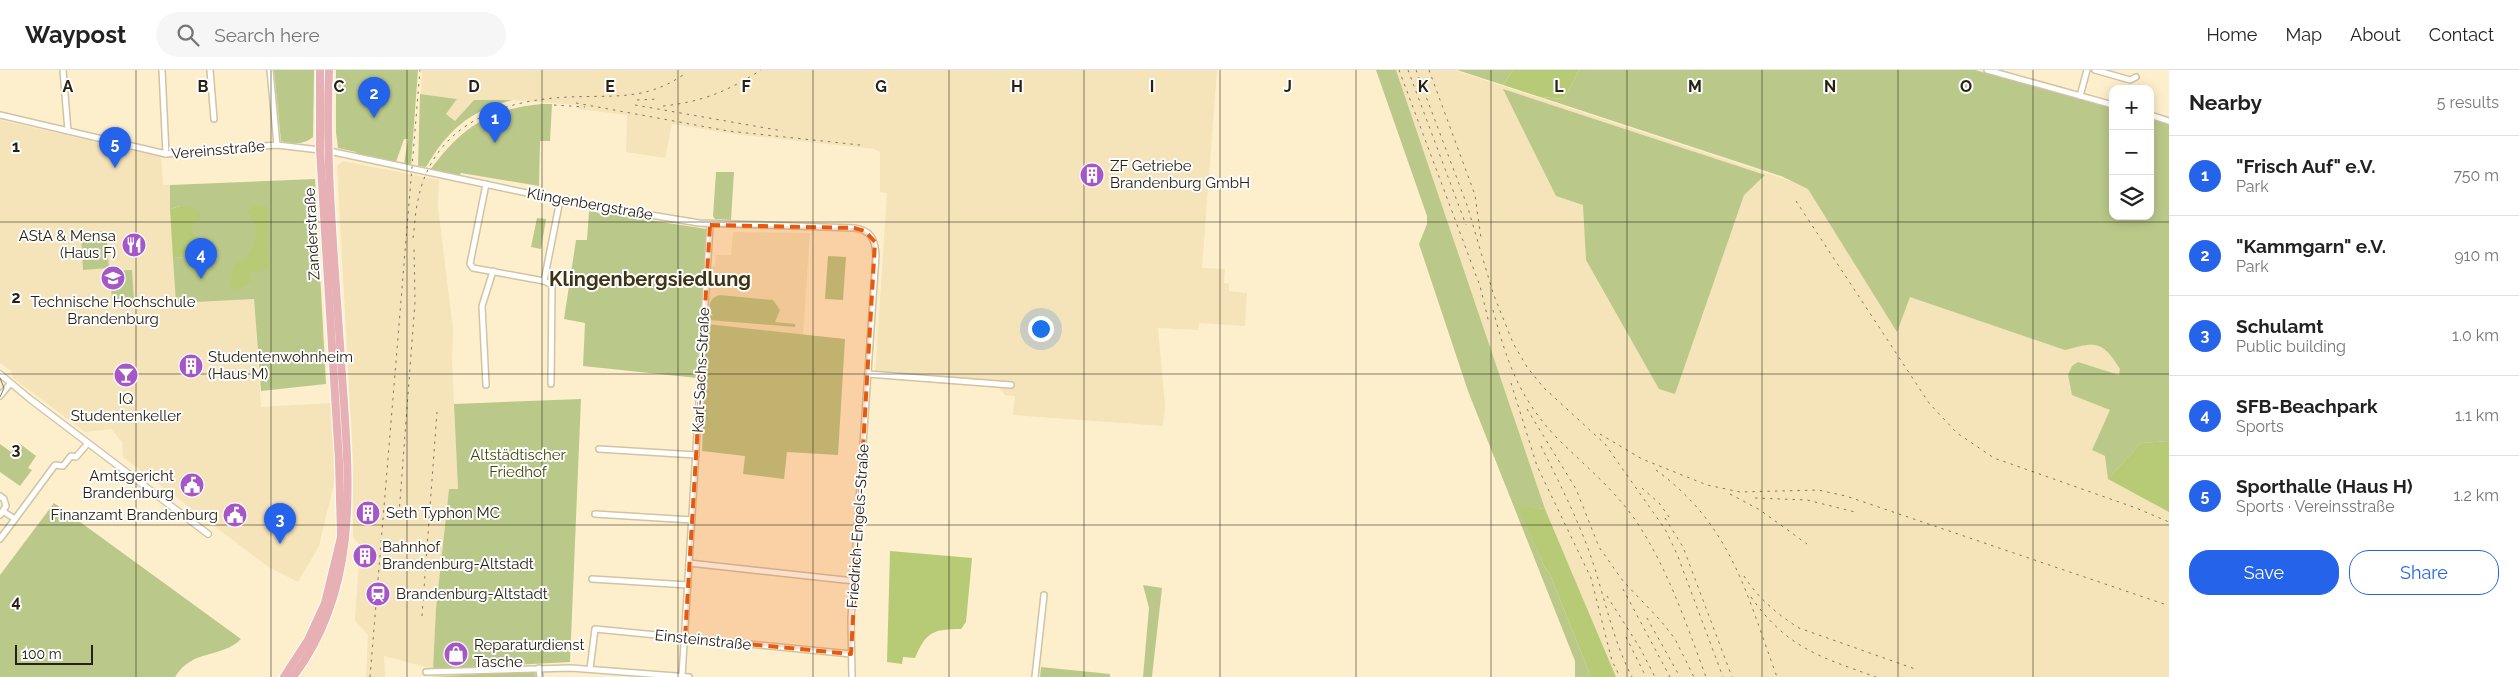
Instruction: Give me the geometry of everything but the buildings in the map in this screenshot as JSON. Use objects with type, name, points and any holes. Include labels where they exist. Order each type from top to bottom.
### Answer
[{"type":"main road","name":"Zanderstraße","points":[[284,677],[308,640],[325,603],[341,537],[336,397],[320,150],[320,70]]},
{"type":"main road","name":"Zanderstraße","points":[[293,677],[308,658],[329,614],[341,574],[347,521],[348,470],[329,151],[329,70]]},
{"type":"main road","points":[[320,150],[329,151]]},
{"type":"main road","points":[[336,397],[344,396]]},
{"type":"street","points":[[63,70],[68,131]]},
{"type":"street","points":[[162,70],[166,154]]},
{"type":"street","points":[[210,70],[214,119]]},
{"type":"street","points":[[270,70],[277,145]]},
{"type":"street","points":[[1987,70],[2109,104]]},
{"type":"street","points":[[2080,96],[2087,70]]},
{"type":"street","points":[[2095,70],[2130,80],[2136,77]]},
{"type":"street","name":"Vereinsstraße","points":[[0,115],[166,154],[277,145],[320,150]]},
{"type":"street","points":[[2154,116],[2169,121]]},
{"type":"street","name":"Klingenbergstraße","points":[[329,151],[560,200],[710,225],[854,228]]},
{"type":"street","points":[[486,184],[470,264],[473,268],[552,285],[551,384]]},
{"type":"street","points":[[544,282],[560,200]]},
{"type":"street","name":"Karl-Sachs-Straße","points":[[682,676],[710,225]]},
{"type":"street","name":"Friedrich-Engels-Straße","points":[[852,677],[851,619],[875,242],[865,231],[854,228]]},
{"type":"street","points":[[486,385],[482,306],[493,272]]},
{"type":"street","points":[[0,374],[10,384],[208,534]]},
{"type":"street","points":[[868,374],[1011,385]]},
{"type":"street","points":[[0,379],[10,384]]},
{"type":"street","points":[[0,396],[10,384]]},
{"type":"street","points":[[0,539],[55,465],[64,466],[71,456],[76,457],[88,443]]},
{"type":"street","name":"Karl-Sachs-Straße","points":[[599,449],[696,455]]},
{"type":"street","points":[[0,496],[6,502],[2,513],[15,520]]},
{"type":"street","points":[[595,514],[692,520]]},
{"type":"street","points":[[689,564],[854,581]]},
{"type":"street","points":[[592,579],[688,585]]},
{"type":"street","points":[[1035,677],[1044,595]]},
{"type":"street","name":"Einsteinstraße","points":[[590,668],[595,629],[851,654]]},
{"type":"street","points":[[539,668],[540,677]]},
{"type":"street","points":[[426,672],[590,668],[689,677]]},
{"type":"highlighted area","points":[[710,225],[854,228],[865,231],[875,242],[851,654],[685,638]]},
{"type":"shaded area","points":[[422,70],[1217,70],[1202,268],[1225,269],[1224,283],[1229,284],[1229,291],[1247,293],[1245,326],[1199,323],[1198,330],[1158,328],[1165,405],[1163,426],[1013,415],[1015,396],[1005,395],[999,388],[875,378],[887,193],[880,192],[880,152],[874,149],[733,134],[672,124],[665,158],[626,152],[627,115],[578,109],[578,105],[513,100],[474,100],[455,121],[446,114],[457,99],[421,94]]},
{"type":"shaded area","points":[[1396,70],[1454,70],[2169,306],[2169,677],[1616,677],[1545,509]]},
{"type":"shaded area","name":"Technische Hochschule Brandenburg","points":[[0,120],[161,157],[163,185],[170,185],[173,257],[226,254],[254,299],[261,407],[331,403],[333,405],[336,447],[335,479],[319,546],[298,582],[270,568],[123,457],[122,442],[111,429],[85,432],[13,378],[11,371],[0,363]]},
{"type":"shaded area","points":[[343,161],[439,180],[438,207],[453,329],[452,360],[458,490],[449,489],[436,608],[433,669],[384,656],[385,677],[366,677],[368,635],[355,620],[360,545],[353,537],[353,459],[337,166]]},
{"type":"shaded area","points":[[733,232],[810,233],[803,335],[707,324],[711,266],[715,266],[716,255],[731,255]]},
{"type":"green space","points":[[274,70],[314,70],[313,137],[309,140],[302,143],[281,141]]},
{"type":"green space","points":[[336,70],[418,70],[411,165],[404,164],[408,139],[404,139],[396,162],[356,154],[356,152],[338,148],[336,132]]},
{"type":"green space","points":[[1376,70],[1396,70],[1545,509],[1518,506],[1545,568],[1549,572],[1591,677],[1575,677],[1575,661],[1468,391],[1419,244],[1427,224],[1427,216]]},
{"type":"green space","points":[[1457,70],[1513,70],[1503,85]]},
{"type":"green space","points":[[1513,70],[1579,70],[1564,99],[1540,97],[1503,85]]},
{"type":"green space","points":[[1579,70],[1975,70],[2109,107],[2109,220],[2154,220],[2154,120],[2169,124],[2169,441],[2141,443],[2108,479],[2105,456],[2092,450],[2110,410],[2072,395],[2068,375],[2072,366],[2078,362],[2119,375],[2120,369],[2109,353],[2103,348],[2084,345],[2065,350],[1910,297],[1897,332],[1808,189],[1781,176],[1540,97],[1564,99]]},
{"type":"green space","points":[[1503,89],[1765,175],[1744,195],[1675,394],[1659,389],[1586,260],[1583,205],[1556,196]]},
{"type":"green space","points":[[420,94],[457,99],[446,114],[455,121],[474,100],[513,100],[484,109],[462,123],[443,142],[426,167],[418,166]]},
{"type":"green space","points":[[552,104],[550,141],[540,141],[539,186],[461,173],[459,176],[430,170],[454,142],[478,123],[507,110]]},
{"type":"green space","points":[[716,172],[734,172],[731,220],[715,219],[713,216]]},
{"type":"green space","points":[[315,179],[326,384],[261,391],[254,299],[176,303],[173,258],[210,255],[209,243],[195,239],[180,206],[170,209],[170,185]]},
{"type":"green space","points":[[261,205],[267,207],[269,268],[259,272],[249,272],[252,283],[237,290],[230,287],[231,272],[236,261],[246,259],[255,235],[254,223],[247,212],[253,206]]},
{"type":"green space","points":[[180,206],[192,207],[201,214],[199,221],[191,225],[195,238],[209,243],[210,255],[173,258],[170,209]]},
{"type":"green space","points":[[589,211],[707,229],[697,378],[583,366],[585,323],[564,319],[576,240],[587,240]]},
{"type":"green space","points":[[537,218],[546,219],[541,249],[531,247]]},
{"type":"green space","points":[[106,231],[109,268],[83,270],[81,233]]},
{"type":"green space","points":[[828,256],[846,257],[843,300],[825,299]]},
{"type":"green space","points":[[132,270],[134,301],[112,302],[110,271]]},
{"type":"green space","points":[[720,295],[773,300],[780,310],[775,322],[795,324],[795,327],[708,320],[708,316],[713,316],[710,303],[713,298]]},
{"type":"green space","points":[[707,324],[845,339],[838,455],[787,452],[784,479],[743,474],[745,456],[702,451]]},
{"type":"green space","name":"Altstädtischer Friedhof","points":[[581,399],[570,662],[433,669],[436,608],[449,489],[458,489],[454,404]]},
{"type":"green space","points":[[2169,441],[2169,512],[2108,479],[2141,443]]},
{"type":"green space","points":[[19,443],[36,456],[28,468],[32,470],[20,486],[0,472],[0,444],[11,452]]},
{"type":"green space","points":[[54,503],[241,639],[225,649],[190,662],[175,677],[0,677],[0,575]]},
{"type":"green space","points":[[1517,505],[1545,509],[1616,677],[1591,677],[1549,572],[1545,568]]},
{"type":"green space","points":[[890,551],[972,558],[966,622],[961,629],[937,631],[927,637],[915,658],[903,657],[902,664],[887,662]]},
{"type":"green space","points":[[1143,585],[1162,588],[1152,677],[1143,677],[1149,608]]},
{"type":"green space","points":[[1041,667],[1110,674],[1110,677],[1040,677]]},
{"type":"green space","points":[[535,671],[536,677],[431,677]]},
{"type":"tram line","points":[[0,378],[4,388],[0,397]]},
{"type":"railway","points":[[370,677],[420,70]]},
{"type":"railway","points":[[663,106],[690,102],[726,90],[761,70]]},
{"type":"railway","points":[[1399,70],[1480,286],[1489,323]]},
{"type":"railway","points":[[1408,70],[1466,225]]},
{"type":"railway","points":[[1416,70],[1467,205],[1493,293],[1513,343],[1527,367],[1543,387],[1605,444],[1665,529],[1677,554],[1723,677]]},
{"type":"railway","points":[[1429,70],[1475,195],[1481,238]]},
{"type":"railway","points":[[413,238],[417,205],[426,174],[438,152],[454,135],[474,121],[495,111],[544,99],[642,93],[669,83],[683,75]]},
{"type":"railway","points":[[637,100],[657,99]]},
{"type":"railway","points":[[576,103],[728,131],[860,145]]},
{"type":"railway","points":[[554,105],[585,107]]},
{"type":"railway","points":[[635,105],[783,131]]},
{"type":"railway","points":[[1796,201],[1929,403],[1957,433],[1994,458],[2136,508],[2169,522]]},
{"type":"railway","points":[[399,514],[415,302],[414,247]]},
{"type":"railway","points":[[1493,310],[1509,363],[1533,408],[1557,438],[1618,498],[1647,539],[1667,577],[1706,677]]},
{"type":"railway","points":[[1511,383],[1537,466],[1591,578],[1612,661],[1620,677]]},
{"type":"railway","points":[[1527,409],[1576,489],[1599,547],[1623,581],[1661,621],[1675,639],[1694,677]]},
{"type":"railway","points":[[422,616],[437,412]]},
{"type":"railway","points":[[1600,434],[1642,459],[1707,485],[1740,492],[1818,490],[1846,496],[2164,604]]},
{"type":"railway","points":[[1541,446],[1587,545],[1617,641],[1632,677]]},
{"type":"railway","points":[[1656,470],[1682,492],[1703,514],[1720,538],[1745,589],[1777,677]]},
{"type":"railway","points":[[1642,488],[1659,503],[1672,521]]},
{"type":"railway","points":[[1730,494],[1760,510],[1807,544]]},
{"type":"railway","points":[[1755,498],[1807,500],[1855,512]]},
{"type":"railway","points":[[1665,518],[1683,547],[1732,677]]},
{"type":"railway","points":[[1744,576],[1769,605],[1799,628],[1918,670]]},
{"type":"railway","points":[[1623,589],[1670,677]]},
{"type":"railway","points":[[1607,596],[1640,648],[1655,677]]},
{"type":"railway","points":[[1751,597],[1778,628],[1806,649],[1876,677]]},
{"type":"railway","points":[[1647,618],[1680,677]]},
{"type":"railway","points":[[1626,637],[1646,677]]},
{"type":"place","name":"\"Kammgarn\" e.V.","points":[[374,118]]},
{"type":"place","name":"\"Frisch Auf\" e.V.","points":[[495,143]]},
{"type":"place","name":"Sporthalle (Haus H)","points":[[115,168]]},
{"type":"place","name":"ZF Getriebe Brandenburg GmbH","points":[[1092,175]]},
{"type":"place","name":"AStA & Mensa (Haus F)","points":[[134,245]]},
{"type":"place","name":"Technische Hochschule Brandenburg","points":[[113,278]]},
{"type":"place","name":"SFB-Beachpark","points":[[201,279]]},
{"type":"place","name":"Studentenwohnheim (Haus M)","points":[[191,366]]},
{"type":"place","name":"IQ Studentenkeller","points":[[126,375]]},
{"type":"place","name":"Amtsgericht Brandenburg","points":[[192,485]]},
{"type":"place","name":"Seth Typhon MC","points":[[368,513]]},
{"type":"place","name":"Finanzamt Brandenburg","points":[[235,515]]},
{"type":"place","name":"Schulamt","points":[[280,544]]},
{"type":"place","name":"Bahnhof Brandenburg-Altstadt","points":[[365,556]]},
{"type":"place","name":"Brandenburg-Altstadt","points":[[378,594]]},
{"type":"place","name":"Reparaturdienst Tasche","points":[[456,654]]},
{"type":"district","name":"Klingenbergsiedlung","points":[[650,279]]}]
